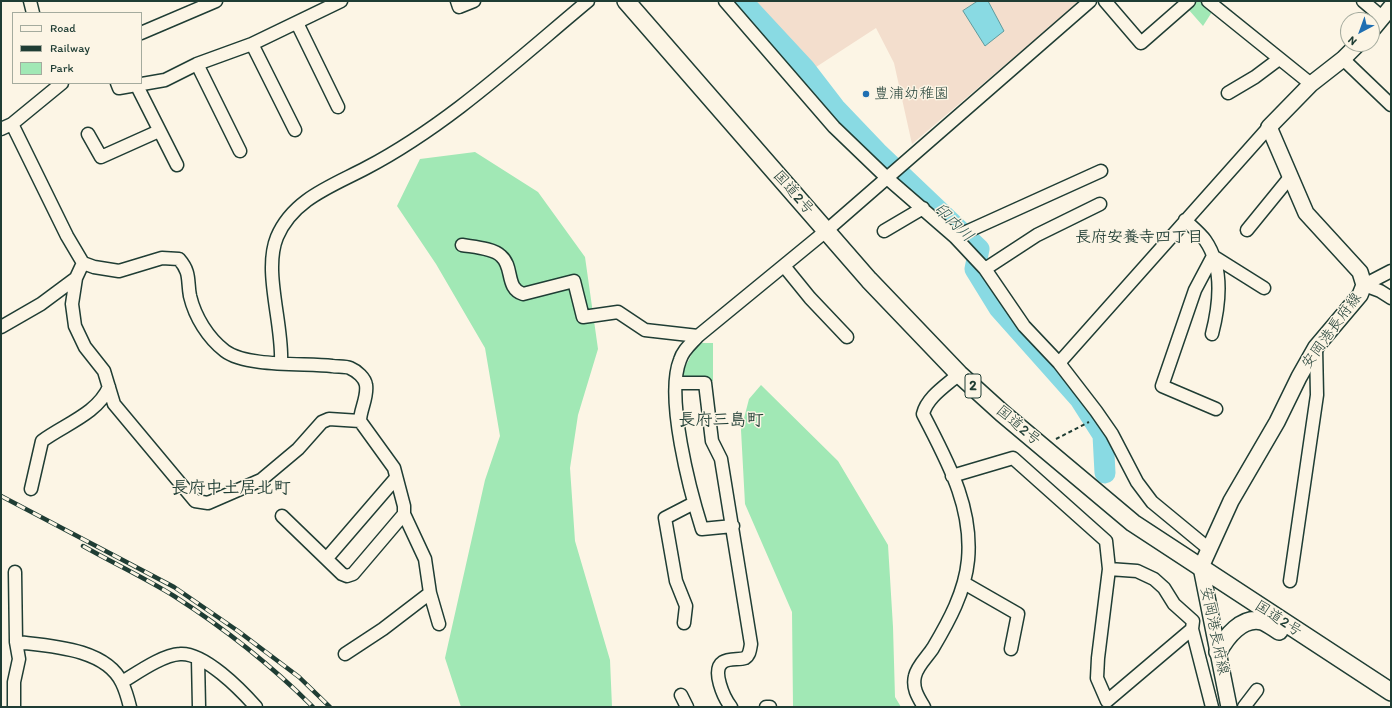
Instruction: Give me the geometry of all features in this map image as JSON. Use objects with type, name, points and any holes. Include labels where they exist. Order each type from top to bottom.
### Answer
[{"type":"highway","name":"国道2号","points":[[626,1],[869,280],[959,374],[1133,522],[1391,692]]},
{"type":"highway","points":[[1218,652],[1225,638],[1236,628],[1250,621],[1263,621],[1298,642],[1329,652]]},
{"type":"main road","points":[[1380,20],[1387,12]]},
{"type":"main road","points":[[1269,127],[1311,84],[1350,52]]},
{"type":"main road","name":"安岡港長府線","points":[[1230,707],[1201,567],[1232,500],[1266,441],[1316,347],[1360,295],[1364,285],[1360,272],[1306,213],[1269,127]]},
{"type":"street","points":[[30,1],[33,12]]},
{"type":"street","points":[[142,33],[216,1]]},
{"type":"street","points":[[142,83],[165,80],[197,64],[252,44],[341,1]]},
{"type":"street","points":[[457,1],[459,7],[474,1]]},
{"type":"street","points":[[281,362],[282,346],[273,275],[272,252],[277,236],[287,218],[300,205],[324,189],[368,167],[461,107],[588,1]]},
{"type":"street","points":[[725,1],[834,127],[891,174],[923,208],[960,234],[1024,326],[1059,363],[1079,387],[1112,434],[1137,482],[1152,502],[1209,549]]},
{"type":"street","points":[[733,526],[702,529],[694,503],[684,462],[678,421],[676,383],[681,356],[698,336],[826,231],[1090,1]]},
{"type":"street","points":[[1105,1],[1141,43],[1189,1]]},
{"type":"street","points":[[1208,1],[1311,84]]},
{"type":"street","points":[[1363,1],[1387,12]]},
{"type":"street","points":[[297,23],[338,107]]},
{"type":"street","points":[[252,44],[295,130]]},
{"type":"street","points":[[1228,93],[1255,77],[1280,59]]},
{"type":"street","points":[[1343,59],[1391,105]]},
{"type":"street","points":[[197,64],[240,151]]},
{"type":"street","points":[[1,129],[12,124],[61,84]]},
{"type":"street","points":[[117,84],[119,88],[136,84],[176,165]]},
{"type":"street","points":[[12,124],[67,236],[83,263],[109,270],[120,271],[162,258],[179,259],[187,268],[190,296],[197,316],[206,331],[224,350],[234,357],[247,360],[349,368],[363,378],[366,386],[360,421],[394,468],[404,506],[404,514],[425,559],[430,593],[439,624]]},
{"type":"street","points":[[1059,363],[1269,127]]},
{"type":"street","points":[[88,134],[101,157],[159,131]]},
{"type":"street","points":[[960,234],[1101,170]]},
{"type":"street","points":[[1247,230],[1291,176]]},
{"type":"street","points":[[979,263],[1100,204]]},
{"type":"street","points":[[884,231],[923,208]]},
{"type":"street","points":[[1185,220],[1205,240],[1213,256],[1219,278],[1217,316],[1212,334]]},
{"type":"street","points":[[462,245],[497,253],[502,256],[506,262],[512,287],[516,292],[523,294],[574,281],[582,317],[618,312],[645,330],[698,336]]},
{"type":"street","points":[[1213,256],[1264,288]]},
{"type":"street","points":[[1213,256],[1195,290],[1162,386],[1216,409]]},
{"type":"street","points":[[83,263],[76,278],[72,304],[76,326],[85,347],[104,371],[114,404],[195,501],[208,503],[261,480],[298,449],[322,422],[330,419],[360,421]]},
{"type":"street","points":[[784,266],[810,298],[847,337]]},
{"type":"street","points":[[1364,285],[1391,272]]},
{"type":"street","points":[[1,327],[41,304],[76,278]]},
{"type":"street","points":[[1364,285],[1380,290],[1391,298]]},
{"type":"street","points":[[1290,581],[1317,395],[1316,347]]},
{"type":"street","points":[[924,707],[915,693],[915,675],[933,648],[955,607],[964,583],[968,560],[968,525],[964,504],[923,414],[924,408],[931,399],[959,374]]},
{"type":"street","points":[[676,383],[705,383],[712,441],[722,459],[751,644],[750,652],[746,657],[724,661],[719,667],[717,675],[731,707]]},
{"type":"street","points":[[30,489],[42,441],[91,410],[104,398],[109,387]]},
{"type":"street","points":[[952,476],[1013,458],[1106,541],[1112,569],[1098,658],[1097,678],[1107,701],[1192,629]]},
{"type":"street","points":[[326,558],[396,478]]},
{"type":"street","points":[[684,623],[686,606],[676,581],[665,518],[694,503]]},
{"type":"street","points":[[282,516],[342,574],[347,576],[353,574],[404,514]]},
{"type":"street","points":[[1112,569],[1137,571],[1154,579],[1164,588],[1174,604],[1193,620],[1192,629],[1212,707]]},
{"type":"street","points":[[14,707],[14,682],[19,659],[16,642],[15,572]]},
{"type":"street","points":[[964,583],[1018,614],[1011,649]]},
{"type":"street","points":[[345,654],[383,629],[430,593]]},
{"type":"street","points":[[16,642],[82,652],[99,660],[113,671],[122,682],[130,707]]},
{"type":"street","points":[[122,682],[169,656],[181,654],[198,659],[229,678],[256,707]]},
{"type":"street","points":[[198,659],[199,707]]},
{"type":"street","points":[[1244,707],[1257,690]]},
{"type":"street","points":[[681,695],[687,707]]},
{"type":"path","points":[[1055,440],[1088,423]]},
{"type":"shaded area","points":[[750,1],[1080,1],[912,144],[894,63],[876,28],[813,69]]},
{"type":"green space","points":[[1196,1],[1202,2],[1212,12],[1203,26],[1188,9]]},
{"type":"green space","points":[[475,152],[538,192],[585,257],[598,349],[578,415],[570,468],[575,541],[610,660],[612,707],[461,707],[445,658],[485,480],[500,436],[485,348],[436,264],[397,206],[420,159]]},
{"type":"green space","points":[[702,343],[713,343],[713,381],[687,381],[682,373],[696,346]]},
{"type":"green space","points":[[761,385],[838,461],[888,545],[893,627],[895,697],[901,707],[793,707],[792,612],[745,504],[741,430],[749,399]]},
{"type":"water","points":[[978,1],[988,1],[1004,31],[985,46],[963,11]]},
{"type":"waterway","name":"印内川","points":[[742,1],[805,69],[835,108],[877,152],[979,249],[975,269],[999,308],[1080,399],[1103,435],[1105,473]]},
{"type":"railway","points":[[1,496],[174,587],[238,631],[299,677],[330,707]]},
{"type":"railway","points":[[83,546],[163,589],[193,608],[281,676],[313,707]]},
{"type":"place","name":"豊浦幼稚園","points":[[866,94]]},
{"type":"district","name":"長府安養寺四丁目","points":[[1139,238]]},
{"type":"district","name":"長府三島町","points":[[721,421]]},
{"type":"district","name":"長府中土居北町","points":[[231,489]]}]
